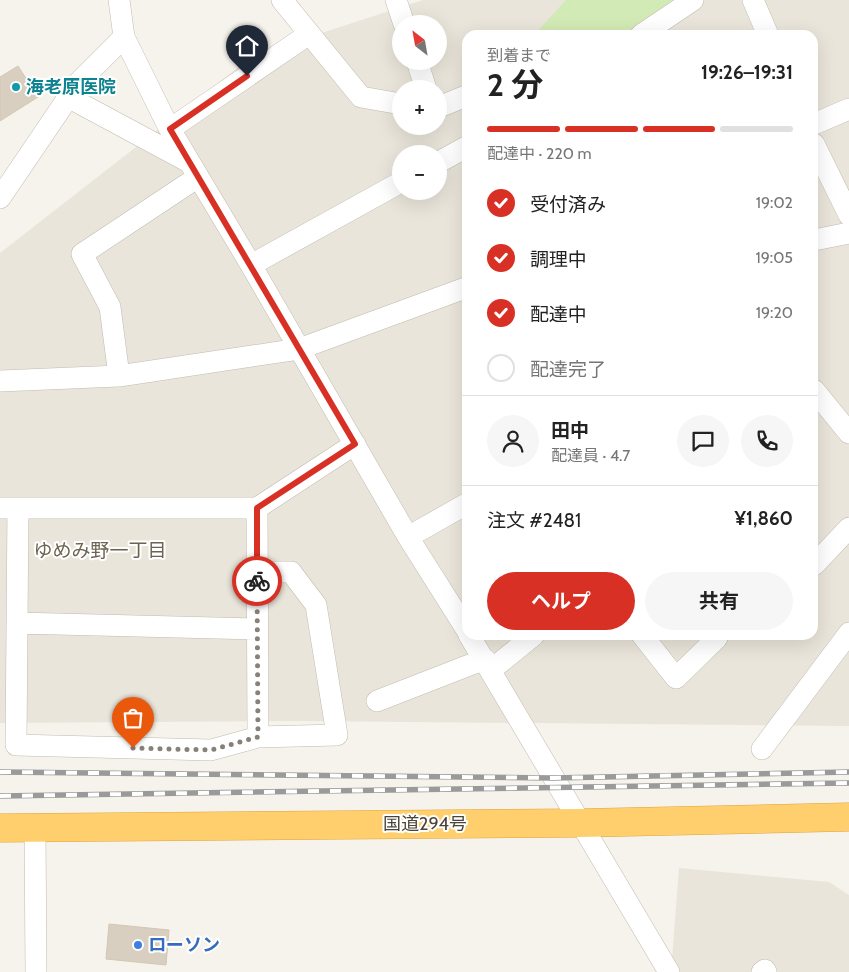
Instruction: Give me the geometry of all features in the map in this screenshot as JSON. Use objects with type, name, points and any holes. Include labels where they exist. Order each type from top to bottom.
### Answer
[{"type":"highway","name":"国道294号","points":[[0,828],[580,823],[849,817]]},
{"type":"street","points":[[119,0],[124,37],[170,129],[408,537],[462,624]]},
{"type":"street","points":[[282,0],[361,97],[392,102]]},
{"type":"street","points":[[396,0],[401,15]]},
{"type":"street","points":[[648,30],[693,0]]},
{"type":"street","points":[[753,0],[766,30]]},
{"type":"street","points":[[170,129],[309,34]]},
{"type":"street","points":[[0,198],[78,83],[124,37]]},
{"type":"street","points":[[68,98],[194,169]]},
{"type":"street","points":[[447,104],[462,98]]},
{"type":"street","points":[[818,122],[849,109]]},
{"type":"street","points":[[447,158],[462,149]]},
{"type":"street","points":[[818,152],[849,216]]},
{"type":"street","points":[[119,376],[110,307],[82,254],[194,169]]},
{"type":"street","points":[[251,265],[392,187]]},
{"type":"street","points":[[818,239],[849,233]]},
{"type":"street","points":[[0,381],[119,376],[298,349],[462,290]]},
{"type":"street","points":[[818,395],[849,433]]},
{"type":"street","points":[[257,572],[291,572],[316,605],[337,735],[258,737],[211,750],[16,745],[17,623],[9,508],[257,508],[355,444]]},
{"type":"street","points":[[408,537],[462,506]]},
{"type":"street","points":[[257,508],[258,737]]},
{"type":"street","points":[[818,561],[849,528]]},
{"type":"street","points":[[17,623],[257,629]]},
{"type":"street","points":[[762,749],[849,633]]},
{"type":"street","points":[[472,640],[669,972]]},
{"type":"street","points":[[377,701],[488,665],[526,640]]},
{"type":"street","points":[[646,640],[676,678],[714,640]]},
{"type":"street","points":[[35,827],[36,972]]},
{"type":"street","points":[[762,972],[765,970],[766,972]]},
{"type":"shaded area","points":[[423,0],[849,0],[849,726],[306,721],[0,723],[0,253],[254,55]]},
{"type":"shaded area","points":[[679,868],[829,882],[849,895],[849,972],[671,972]]},
{"type":"green space","points":[[566,0],[693,0],[648,30],[539,30]]},
{"type":"building","name":"海老原医院","points":[[18,66],[38,97],[0,121],[0,77]]},
{"type":"building","name":"ローソン","points":[[109,924],[169,930],[166,965],[106,959]]},
{"type":"railway","points":[[0,772],[553,778],[849,772]]},
{"type":"railway","points":[[0,796],[849,783]]},
{"type":"way so far","points":[[133,748],[211,750],[258,737],[257,581]]},
{"type":"place","name":"海老原医院","points":[[16,87]]},
{"type":"place","name":"ローソン","points":[[138,945]]},
{"type":"district","name":"ゆめみ野一丁目","points":[[100,550]]},
{"type":"route","points":[[247,76],[170,129],[355,444],[257,508],[257,581]]}]
